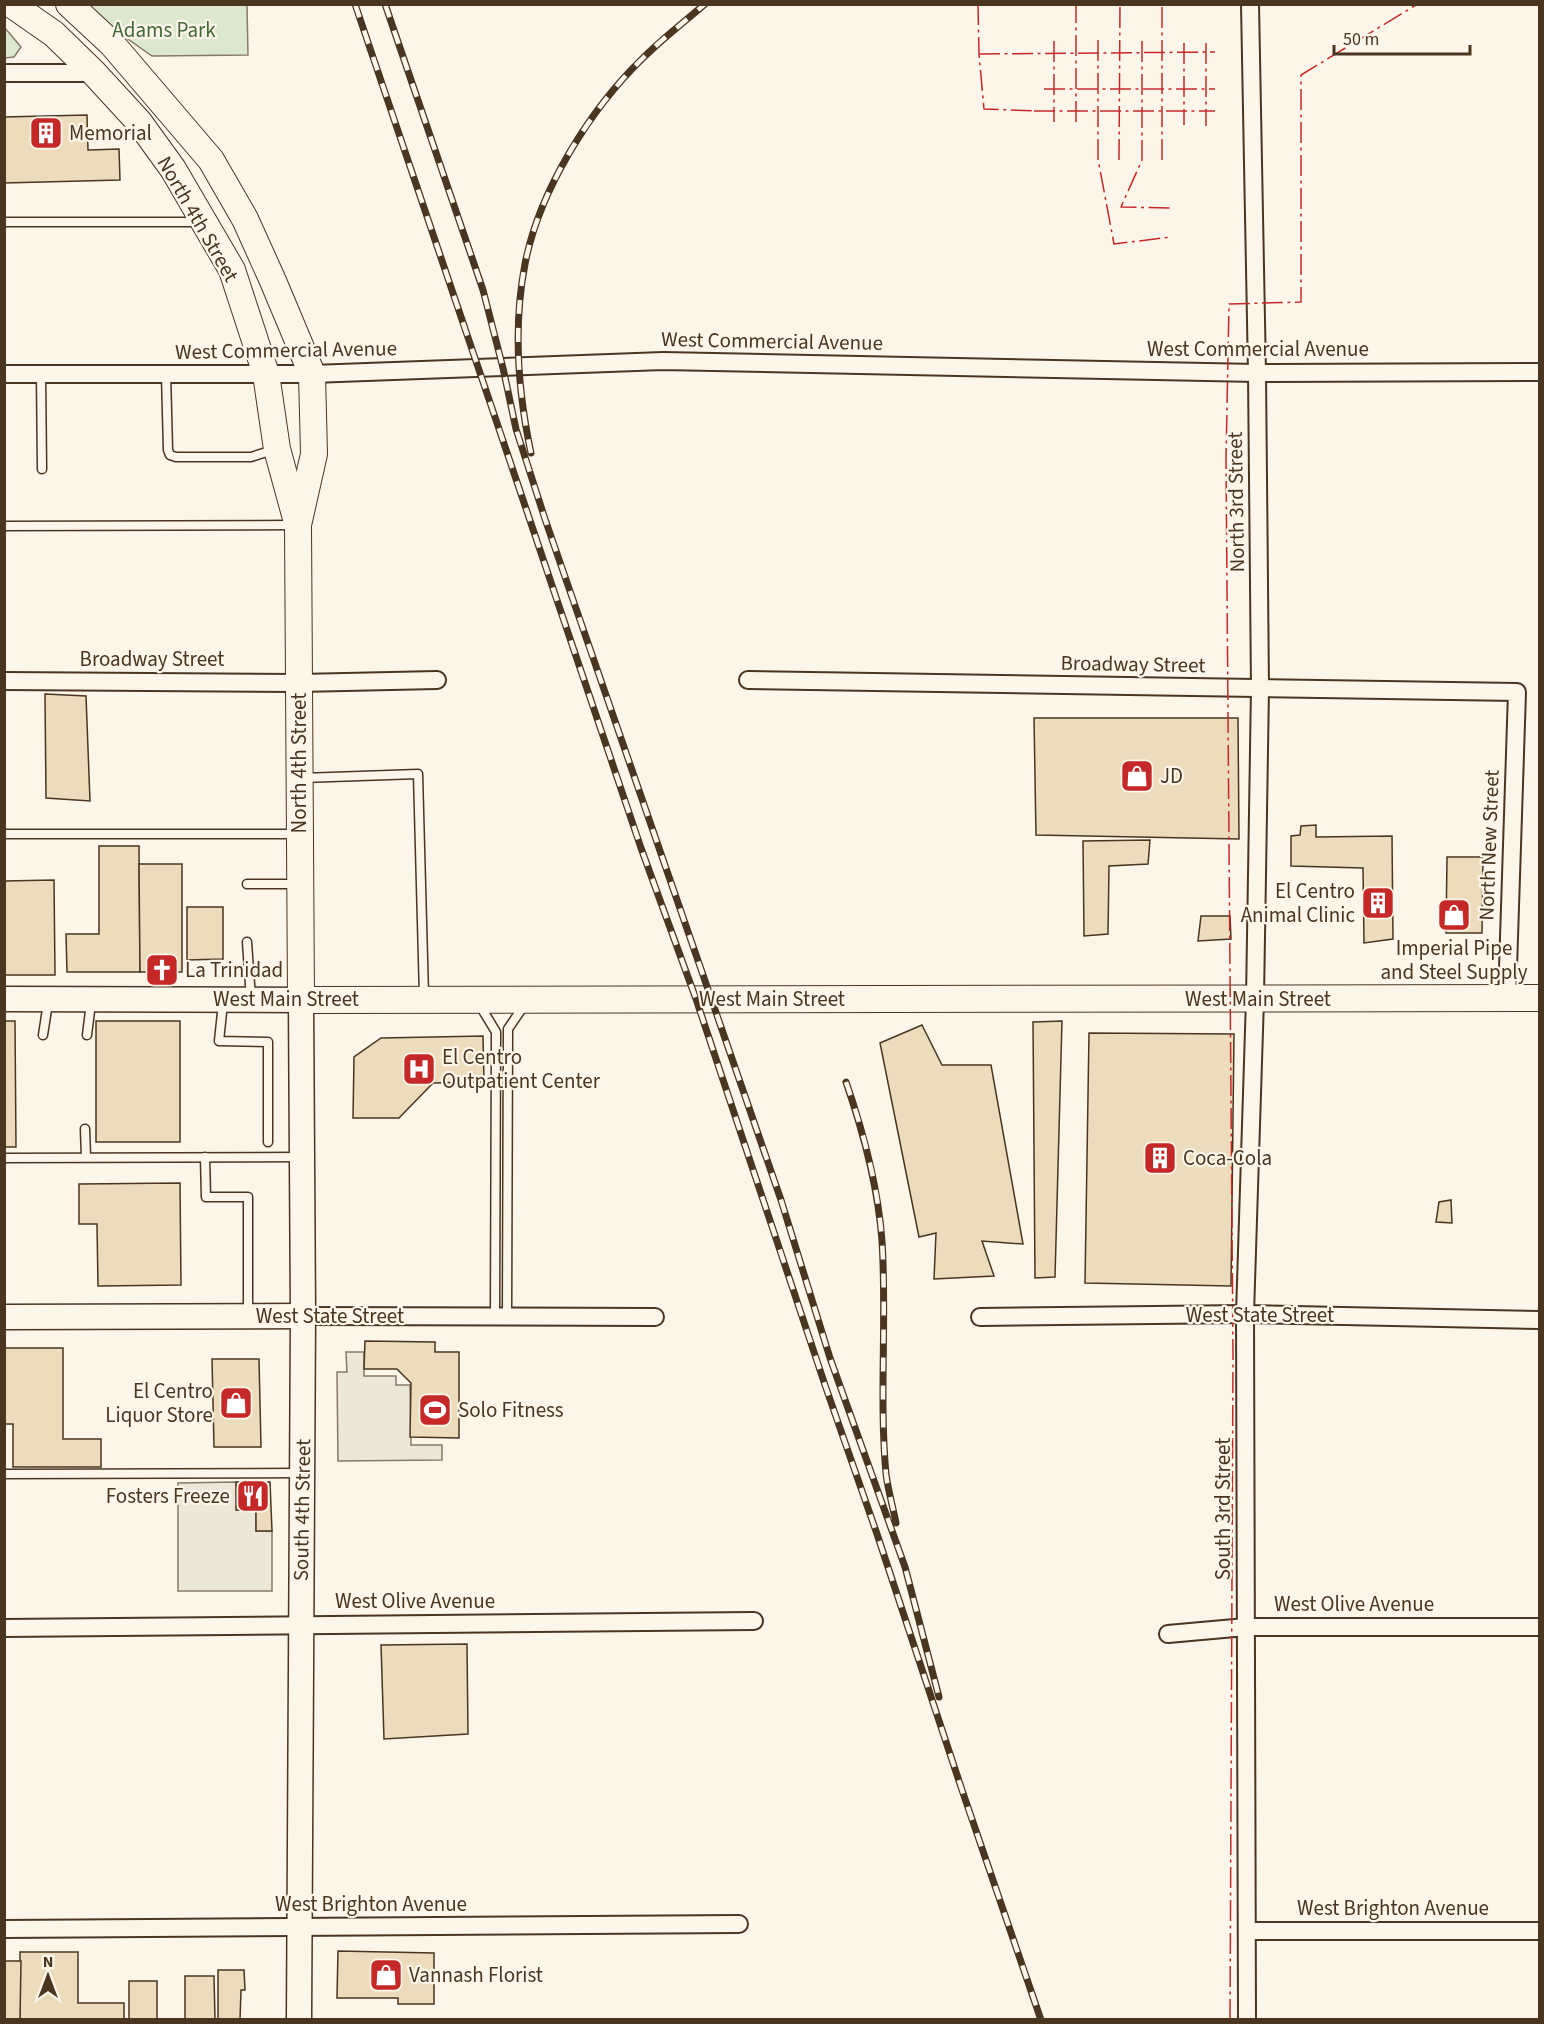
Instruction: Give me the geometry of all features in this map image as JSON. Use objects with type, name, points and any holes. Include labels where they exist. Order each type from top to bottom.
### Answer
[{"type":"main road","name":"North 4th Street","points":[[11,4],[54,34],[94,73],[139,122],[172,169],[232,270],[266,374],[278,449],[297,525],[301,1000]]},
{"type":"main road","name":"North 4th Street","points":[[69,4],[112,44],[211,160],[245,219],[312,374],[314,454],[297,525]]},
{"type":"main road","name":"West Main Street","points":[[4,999],[1539,999]]},
{"type":"main road","name":"South 4th Street","points":[[299,2019],[303,1316],[301,1000]]},
{"type":"main road","name":"West State Street","points":[[4,1317],[303,1316]]},
{"type":"street","name":"North 3rd Street","points":[[1250,4],[1260,688],[1255,999]]},
{"type":"street","points":[[4,73],[94,73]]},
{"type":"street","name":"West Commercial Avenue","points":[[4,374],[312,374],[663,361],[1257,373],[1539,372]]},
{"type":"street","name":"Broadway Street","points":[[4,681],[299,683],[437,680]]},
{"type":"street","name":"Broadway Street","points":[[748,680],[1517,692]]},
{"type":"street","name":"North New Street","points":[[1507,999],[1517,692]]},
{"type":"street","name":"South 3rd Street","points":[[1247,2019],[1245,1314],[1255,999]]},
{"type":"street","name":"West State Street","points":[[980,1317],[1245,1314],[1539,1320]]},
{"type":"street","name":"West State Street","points":[[303,1316],[655,1317]]},
{"type":"street","name":"West Olive Avenue","points":[[4,1628],[754,1621]]},
{"type":"street","name":"West Olive Avenue","points":[[1168,1634],[1246,1627],[1539,1627]]},
{"type":"street","name":"West Brighton Avenue","points":[[4,1929],[739,1924]]},
{"type":"street","name":"West Brighton Avenue","points":[[1247,1931],[1539,1930]]},
{"type":"lane","points":[[4,222],[204,222]]},
{"type":"lane","points":[[41,374],[42,469]]},
{"type":"lane","points":[[166,374],[170,455],[176,457],[251,457],[278,449]]},
{"type":"lane","points":[[4,526],[297,525]]},
{"type":"lane","points":[[299,778],[418,774],[424,1000]]},
{"type":"lane","points":[[4,834],[300,834]]},
{"type":"lane","points":[[247,884],[300,884]]},
{"type":"lane","points":[[247,942],[251,1000]]},
{"type":"lane","points":[[43,1035],[48,999]]},
{"type":"lane","points":[[87,1035],[92,999]]},
{"type":"lane","points":[[224,999],[219,1041],[268,1042],[268,1142]]},
{"type":"lane","points":[[476,999],[496,1032],[501,1317]]},
{"type":"lane","points":[[501,1317],[507,1029],[528,999]]},
{"type":"lane","points":[[85,1129],[86,1157]]},
{"type":"lane","points":[[205,1157],[206,1197],[249,1197],[248,1316]]},
{"type":"lane","points":[[4,1158],[302,1157]]},
{"type":"lane","points":[[4,1474],[302,1473]]},
{"type":"green space","name":"Adams Park","points":[[80,5],[247,5],[248,55],[152,56]]},
{"type":"green space","points":[[5,28],[21,47],[14,57],[5,58]]},
{"type":"shaded area","points":[[346,1352],[364,1352],[364,1376],[396,1376],[396,1385],[410,1385],[411,1445],[442,1445],[442,1460],[338,1461],[337,1372],[347,1372]]},
{"type":"shaded area","points":[[236,1482],[237,1510],[256,1510],[256,1531],[272,1531],[272,1591],[178,1591],[178,1483]]},
{"type":"building","name":"Memorial","points":[[87,115],[88,150],[119,149],[120,180],[4,183],[4,117]]},
{"type":"building","points":[[45,694],[86,696],[90,801],[46,798]]},
{"type":"building","name":"JD","points":[[1034,718],[1238,718],[1239,839],[1036,835]]},
{"type":"building","name":"El Centro Animal Clinic","points":[[1316,825],[1316,837],[1392,836],[1393,939],[1364,943],[1363,868],[1291,866],[1291,836],[1300,835],[1301,826]]},
{"type":"building","points":[[1150,840],[1148,864],[1109,866],[1108,934],[1084,936],[1083,841]]},
{"type":"building","points":[[99,846],[139,846],[140,972],[67,972],[66,934],[99,934]]},
{"type":"building","points":[[1447,857],[1483,857],[1482,933],[1446,933]]},
{"type":"building","points":[[139,864],[182,864],[182,972],[140,972]]},
{"type":"building","points":[[54,880],[55,975],[4,975],[4,881]]},
{"type":"building","points":[[187,907],[223,907],[223,959],[187,960]]},
{"type":"building","points":[[1201,916],[1230,916],[1231,939],[1198,941]]},
{"type":"building","points":[[4,1021],[15,1021],[16,1147],[4,1147]]},
{"type":"building","points":[[96,1021],[180,1021],[180,1142],[96,1142]]},
{"type":"building","points":[[1062,1021],[1055,1277],[1035,1278],[1033,1022]]},
{"type":"building","points":[[922,1025],[942,1065],[991,1065],[1023,1244],[982,1241],[994,1276],[934,1279],[936,1233],[919,1237],[880,1043]]},
{"type":"building","name":"Coca-Cola","points":[[1089,1033],[1234,1034],[1231,1286],[1085,1283]]},
{"type":"building","name":"El Centro Outpatient Center","points":[[483,1036],[484,1082],[433,1083],[399,1118],[353,1118],[354,1057],[381,1038]]},
{"type":"building","points":[[180,1183],[181,1285],[98,1286],[97,1224],[79,1224],[79,1184]]},
{"type":"building","points":[[1451,1200],[1452,1223],[1436,1222],[1439,1202]]},
{"type":"building","name":"Solo Fitness","points":[[365,1341],[435,1342],[435,1352],[459,1352],[459,1438],[410,1437],[411,1383],[397,1369],[364,1369]]},
{"type":"building","points":[[4,1348],[63,1348],[63,1439],[101,1439],[101,1467],[13,1467],[13,1424],[4,1424]]},
{"type":"building","name":"El Centro Liquor Store","points":[[212,1359],[259,1359],[261,1447],[214,1447]]},
{"type":"building","name":"Fosters Freeze","points":[[236,1482],[270,1482],[272,1531],[256,1531],[256,1510],[236,1510]]},
{"type":"building","points":[[467,1644],[468,1734],[384,1739],[381,1645]]},
{"type":"building","name":"Vannash Florist","points":[[338,1951],[434,1953],[434,2004],[398,2004],[398,1998],[337,1998]]},
{"type":"building","points":[[20,1952],[78,1952],[78,2003],[124,2003],[124,2020],[20,2020]]},
{"type":"building","points":[[4,1961],[21,1961],[20,2020],[4,2020]]},
{"type":"building","points":[[218,1970],[244,1970],[245,1990],[241,1990],[240,2020],[218,2020]]},
{"type":"building","points":[[185,1976],[214,1976],[215,2020],[185,2020]]},
{"type":"building","points":[[129,1981],[157,1981],[157,2020],[129,2020]]},
{"type":"railway","points":[[355,4],[641,848],[696,999],[1041,2020]]},
{"type":"railway","points":[[385,4],[483,290],[516,429],[545,519],[781,1200],[830,1358],[905,1567],[939,1697]]},
{"type":"railway","points":[[531,453],[520,383],[519,311],[525,264],[542,208],[569,153],[604,101],[650,51],[705,4]]},
{"type":"railway","points":[[846,1082],[869,1160],[880,1221],[884,1299],[884,1445],[887,1480],[896,1523]]},
{"type":"power","points":[[978,4],[979,54],[984,109],[1036,111]]},
{"type":"power","points":[[1076,4],[1076,122]]},
{"type":"power","points":[[1119,160],[1120,4]]},
{"type":"power","points":[[1162,4],[1162,160]]},
{"type":"power","points":[[1230,2020],[1233,1355],[1226,459],[1229,304],[1301,302],[1301,75],[1416,5],[1540,5]]},
{"type":"power","points":[[1098,40],[1098,159],[1114,244],[1171,237]]},
{"type":"power","points":[[1054,41],[1054,122]]},
{"type":"power","points":[[1142,41],[1142,160],[1121,207],[1171,208]]},
{"type":"power","points":[[1184,43],[1184,125]]},
{"type":"power","points":[[1206,43],[1206,126]]},
{"type":"power","points":[[979,54],[1215,52]]},
{"type":"power","points":[[1044,89],[1215,89]]},
{"type":"power","points":[[1034,111],[1215,111]]},
{"type":"place","name":"Memorial","points":[[46,133]]},
{"type":"place","name":"JD","points":[[1137,776]]},
{"type":"place","name":"El Centro Animal Clinic","points":[[1378,903]]},
{"type":"place","name":"Imperial Pipe and Steel Supply","points":[[1454,915]]},
{"type":"place","name":"La Trinidad","points":[[162,970]]},
{"type":"place","name":"El Centro Outpatient Center","points":[[419,1069]]},
{"type":"place","name":"Coca-Cola","points":[[1160,1158]]},
{"type":"place","name":"El Centro Liquor Store","points":[[236,1403]]},
{"type":"place","name":"Solo Fitness","points":[[435,1410]]},
{"type":"place","name":"Fosters Freeze","points":[[253,1496]]},
{"type":"place","name":"Vannash Florist","points":[[386,1975]]}]
